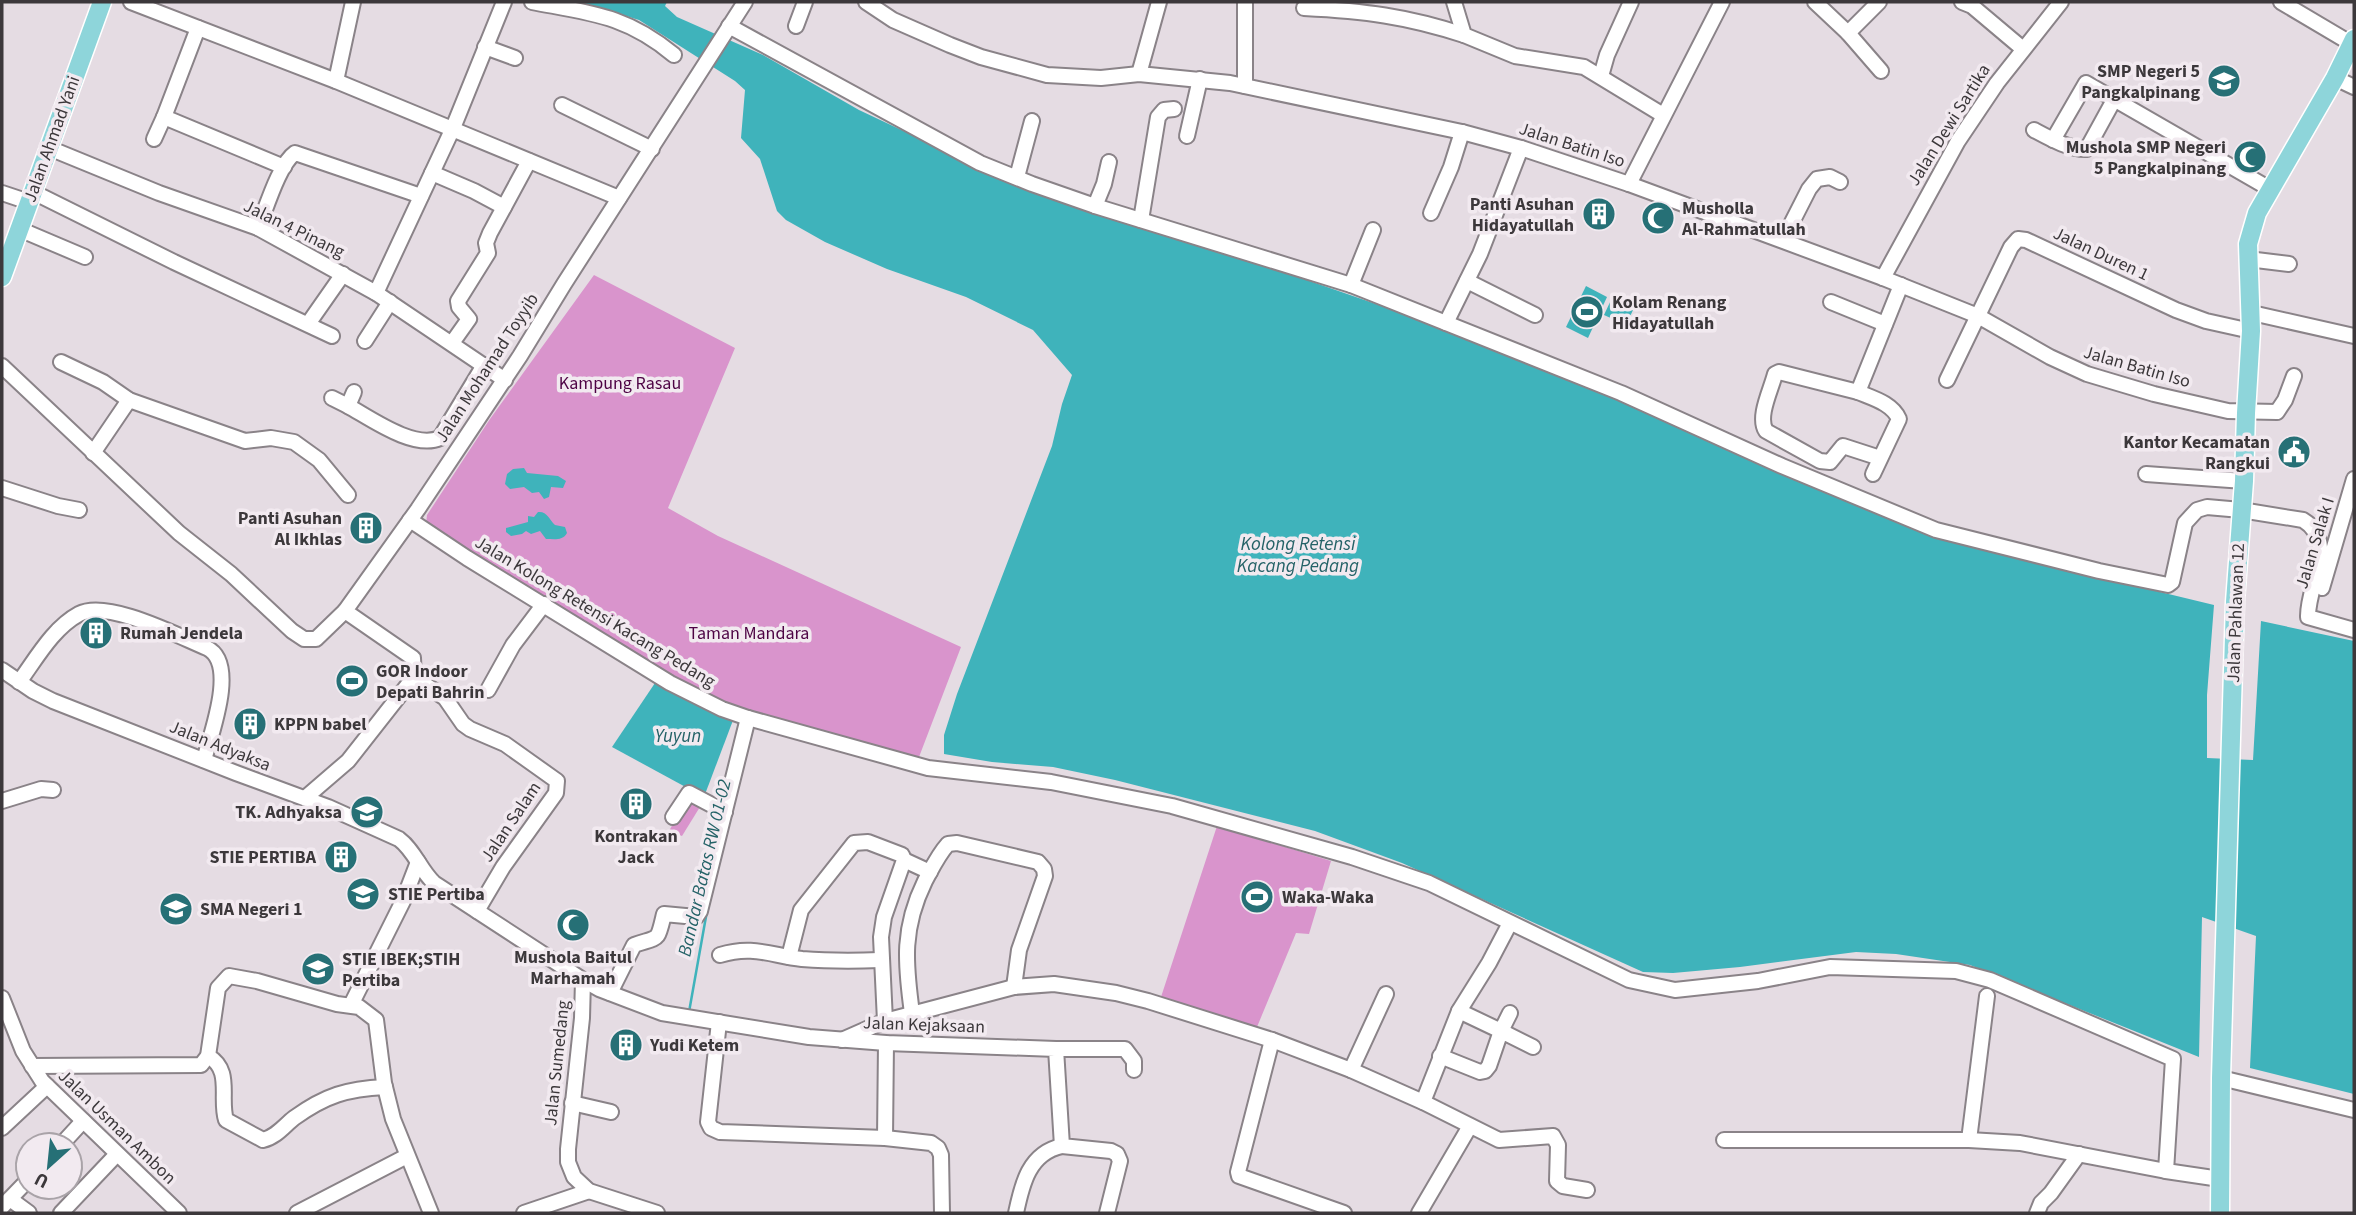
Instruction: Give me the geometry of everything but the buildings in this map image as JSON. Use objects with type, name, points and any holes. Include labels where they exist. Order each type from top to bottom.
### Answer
[{"type":"main road","name":"Jalan Ahmad Yani","points":[[2,277],[6,254],[19,229],[102,2]]},
{"type":"main road","name":"Jalan Pahlawan 12","points":[[2220,1213],[2221,1078],[2235,602],[2251,322],[2249,235],[2270,189],[2335,78],[2353,41]]},
{"type":"street","points":[[131,2],[336,81],[619,198]]},
{"type":"street","points":[[336,81],[353,2]]},
{"type":"street","points":[[376,293],[453,128],[504,2]]},
{"type":"street","points":[[531,2],[595,14],[627,24],[649,35],[674,55]]},
{"type":"street","points":[[745,2],[726,30],[957,151],[1094,206],[1351,285],[1620,393],[1782,466],[1936,530],[2099,571],[2168,584],[2172,582],[2185,523],[2190,515],[2207,507],[2303,520],[2317,533],[2320,555],[2308,613],[2312,619],[2354,630]]},
{"type":"street","points":[[796,26],[805,2]]},
{"type":"street","name":"Jalan Batin Iso","points":[[866,2],[915,30],[981,57],[1047,75],[1074,78],[1139,74],[1200,79],[1462,132],[1521,148],[1629,184],[1901,285],[1978,316],[2050,357],[2087,374],[2193,404],[2246,413],[2277,412],[2285,400],[2294,376]]},
{"type":"street","points":[[1139,74],[1159,2]]},
{"type":"street","points":[[1245,2],[1245,86]]},
{"type":"street","points":[[1454,2],[1464,35]]},
{"type":"street","points":[[1601,76],[1607,55],[1631,2]]},
{"type":"street","points":[[1629,184],[1722,2]]},
{"type":"street","points":[[1815,2],[1848,33],[1881,71]]},
{"type":"street","points":[[1848,33],[1878,2]]},
{"type":"street","points":[[1962,2],[1972,6],[2023,49]]},
{"type":"street","name":"Jalan Dewi Sartika","points":[[1883,278],[1958,141],[1997,83],[2061,2]]},
{"type":"street","points":[[2281,2],[2353,41]]},
{"type":"street","points":[[1304,8],[1367,11],[1423,22],[1515,56],[1584,67],[1663,115]]},
{"type":"street","points":[[154,139],[198,28]]},
{"type":"street","name":"Jalan Mohamad Toyyib","points":[[2,366],[144,503],[231,574],[292,631],[304,639],[316,639],[345,611],[505,380],[726,30]]},
{"type":"street","points":[[485,47],[514,58]]},
{"type":"street","points":[[2335,78],[2354,87]]},
{"type":"street","points":[[1187,136],[1200,79]]},
{"type":"street","points":[[2053,140],[2085,83],[2270,189]]},
{"type":"street","points":[[2034,130],[2053,140],[2081,150],[2087,149],[2115,98]]},
{"type":"street","points":[[562,105],[652,149]]},
{"type":"street","points":[[1141,220],[1158,117],[1164,110],[1174,109]]},
{"type":"street","points":[[164,117],[284,167]]},
{"type":"street","points":[[1017,177],[1032,121]]},
{"type":"street","points":[[1432,213],[1462,132]]},
{"type":"street","name":"Jalan 4 Pinang","points":[[49,148],[258,228],[376,293],[505,380]]},
{"type":"street","points":[[1446,323],[1495,217],[1521,148]]},
{"type":"street","points":[[258,228],[291,154],[299,153],[421,197]]},
{"type":"street","points":[[452,343],[469,319],[458,307],[458,302],[488,253],[486,242],[529,161]]},
{"type":"street","points":[[1094,206],[1104,184],[1109,162]]},
{"type":"street","points":[[432,173],[504,207]]},
{"type":"street","points":[[1783,240],[1809,189],[1817,179],[1830,177],[1840,182]]},
{"type":"street","points":[[2,193],[31,197],[332,336]]},
{"type":"street","points":[[19,229],[85,257]]},
{"type":"street","points":[[1351,285],[1373,230]]},
{"type":"street","name":"Jalan Duren 1","points":[[1947,380],[2013,243],[2022,239],[2176,310],[2206,321],[2251,322],[2354,336]]},
{"type":"street","points":[[2248,259],[2289,264]]},
{"type":"street","points":[[308,324],[343,274]]},
{"type":"street","points":[[1466,281],[1535,315]]},
{"type":"street","points":[[1858,392],[1901,285]]},
{"type":"street","points":[[365,341],[390,302]]},
{"type":"street","points":[[1831,302],[1885,324]]},
{"type":"street","points":[[61,362],[103,382],[129,400],[244,441],[281,439],[294,442],[319,460],[348,495]]},
{"type":"street","points":[[332,398],[351,399],[396,432],[426,442],[434,441],[440,438],[484,365]]},
{"type":"street","points":[[1873,474],[1899,419],[1897,414],[1888,405],[1858,392],[1779,372],[1775,374],[1766,406],[1764,429],[1827,463],[1843,446],[1880,458]]},
{"type":"street","points":[[93,453],[129,400]]},
{"type":"street","points":[[2146,474],[2244,481]]},
{"type":"street","name":"Jalan Salak I","points":[[2312,619],[2354,479]]},
{"type":"street","points":[[2,488],[79,510]]},
{"type":"street","name":"Jalan Kolong Retensi Kacang Pedang","points":[[410,520],[670,683],[722,709],[928,768],[1051,782],[1172,806],[1352,857],[1429,883],[1629,980],[1675,990],[1758,981],[1830,967],[1956,971],[1990,980],[2173,1059],[2166,1171]]},
{"type":"street","points":[[488,690],[513,645],[544,604]]},
{"type":"street","points":[[19,682],[49,640],[69,622],[87,611],[100,609],[119,613],[207,648],[214,651],[219,659],[222,682],[204,760]]},
{"type":"street","points":[[305,798],[348,761],[415,677],[413,658],[345,611]]},
{"type":"street","name":"Jalan Adyaksa","points":[[2,670],[53,701],[305,798],[400,839],[418,862]]},
{"type":"street","name":"Jalan Salam","points":[[415,677],[444,698],[463,724],[505,744],[553,776],[558,783],[556,793],[503,867],[478,911]]},
{"type":"street","points":[[610,993],[634,945],[655,940],[659,936],[664,914],[696,916],[701,911],[748,718]]},
{"type":"street","points":[[2,801],[41,789],[53,790]]},
{"type":"street","points":[[673,817],[689,793],[725,811]]},
{"type":"street","points":[[789,957],[801,911],[854,843],[868,842],[902,855],[904,860],[930,872]]},
{"type":"street","points":[[912,1013],[906,948],[908,923],[930,872],[948,844],[957,843],[1038,862],[1044,869],[1045,876],[1019,950],[1014,987]]},
{"type":"street","points":[[884,1021],[880,960],[884,917],[904,860]]},
{"type":"street","points":[[355,1006],[404,901],[418,862]]},
{"type":"street","name":"Jalan Sumedang","points":[[418,862],[434,883],[583,980],[583,1009],[568,1131],[568,1163],[574,1177],[589,1191]]},
{"type":"street","points":[[1423,1102],[1459,1011],[1510,923]]},
{"type":"street","points":[[720,955],[746,949],[841,962],[880,960]]},
{"type":"street","points":[[385,1087],[350,1090],[328,1096],[293,1119],[275,1135],[263,1140],[226,1120],[223,1075],[218,1064],[208,1056],[218,988],[229,976],[257,981],[323,1001],[355,1006],[376,1020],[385,1087],[393,1119],[431,1213]]},
{"type":"street","name":"Jalan Kejaksaan","points":[[583,980],[662,1013],[842,1041],[1125,1049],[1134,1060],[1134,1070]]},
{"type":"street","points":[[842,1041],[884,1021],[1014,987],[1054,984],[1116,993],[1272,1040],[1351,1070],[1503,1140],[1553,1136],[1558,1145],[1557,1181],[1563,1186],[1587,1190]]},
{"type":"street","points":[[1351,1070],[1386,994]]},
{"type":"street","points":[[1969,1140],[1987,996]]},
{"type":"street","name":"Jalan Usman Ambon","points":[[2,998],[23,1051],[47,1086],[179,1213]]},
{"type":"street","points":[[1459,1011],[1533,1047]]},
{"type":"street","points":[[1440,1056],[1480,1072],[1485,1071],[1510,1013]]},
{"type":"street","points":[[719,1022],[708,1122],[715,1131],[885,1138],[931,1143],[938,1148],[941,1155],[942,1213]]},
{"type":"street","points":[[1272,1040],[1238,1172],[1239,1177],[1344,1213]]},
{"type":"street","points":[[885,1138],[886,1043]]},
{"type":"street","points":[[1056,1049],[1062,1146]]},
{"type":"street","name":"Jalan Usman Ambon","points":[[32,1066],[194,1066],[201,1065],[208,1056]]},
{"type":"street","points":[[2221,1078],[2354,1110]]},
{"type":"street","points":[[4,1121],[47,1086]]},
{"type":"street","points":[[572,1103],[611,1112]]},
{"type":"street","points":[[74,1131],[83,1121]]},
{"type":"street","points":[[1419,1213],[1470,1126]]},
{"type":"street","points":[[1724,1140],[1969,1140],[2020,1143],[2220,1179]]},
{"type":"street","points":[[1016,1213],[1028,1169],[1050,1148],[1062,1146],[1111,1151],[1117,1154],[1120,1161],[1107,1213]]},
{"type":"street","points":[[61,1213],[117,1154]]},
{"type":"street","points":[[2037,1213],[2040,1203],[2051,1193],[2079,1154]]},
{"type":"street","points":[[297,1213],[407,1156]]},
{"type":"street","points":[[524,1213],[589,1191],[649,1212]]},
{"type":"street","points":[[6,1203],[29,1213]]},
{"type":"green space","name":"Taman Mandara","points":[[594,275],[735,348],[668,508],[718,536],[961,647],[919,757],[760,717],[681,685],[432,531],[426,524],[427,515],[490,419]]},
{"type":"green space","points":[[689,795],[703,802],[682,836],[669,831]]},
{"type":"green space","name":"Waka-Waka","points":[[1217,826],[1331,861],[1309,934],[1296,933],[1257,1027],[1161,997]]},
{"type":"water","name":"Kolong Retensi Kacang Pedang","points":[[580,2],[667,2],[665,6],[677,17],[763,55],[859,110],[978,166],[1477,339],[1950,541],[2214,605],[2207,695],[2207,758],[2253,760],[2261,621],[2354,641],[2354,1094],[2250,1068],[2256,936],[2202,917],[2199,1057],[1970,965],[1896,954],[1856,952],[1740,967],[1673,973],[1643,972],[1402,863],[1315,831],[1053,767],[992,762],[944,754],[944,735],[957,694],[1052,446],[1072,375],[1033,330],[966,297],[887,269],[825,242],[786,220],[777,211],[760,159],[741,138],[745,90],[639,20]]},
{"type":"water","name":"Kolam Renang Hidayatullah","points":[[1586,286],[1607,297],[1588,338],[1566,327]]},
{"type":"water","name":"Kolam Renang Hidayatullah","points":[[1611,300],[1633,310],[1626,325],[1604,315]]},
{"type":"water","points":[[524,468],[527,473],[558,476],[566,481],[563,488],[551,487],[549,497],[544,499],[539,492],[532,493],[524,487],[510,489],[505,484],[507,474],[513,469]]},
{"type":"water","points":[[538,512],[546,514],[555,525],[565,527],[565,536],[546,539],[540,531],[531,534],[526,531],[511,536],[506,532],[506,528],[528,522],[528,516],[534,517]]},
{"type":"water","name":"Yuyun","points":[[657,680],[735,715],[704,797],[612,747]]},
{"type":"waterway","name":"Bandar Batas RW 01-02","points":[[689,1012],[707,911]]},
{"type":"place","name":"SMP Negeri 5 Pangkalpinang","points":[[2224,81]]},
{"type":"place","name":"Mushola SMP Negeri 5 Pangkalpinang","points":[[2250,157]]},
{"type":"place","name":"Panti Asuhan Hidayatullah","points":[[1599,214]]},
{"type":"place","name":"Musholla Al-Rahmatullah","points":[[1658,218]]},
{"type":"place","name":"Kolam Renang Hidayatullah","points":[[1587,312]]},
{"type":"place","name":"Kantor Kecamatan Rangkui","points":[[2294,452]]},
{"type":"place","name":"Panti Asuhan Al Ikhlas","points":[[366,528]]},
{"type":"place","name":"Rumah Jendela","points":[[96,633]]},
{"type":"place","name":"GOR Indoor Depati Bahrin","points":[[352,681]]},
{"type":"place","name":"KPPN babel","points":[[250,724]]},
{"type":"place","name":"Kontrakan Jack","points":[[636,804]]},
{"type":"place","name":"TK. Adhyaksa","points":[[367,812]]},
{"type":"place","name":"STIE PERTIBA","points":[[341,857]]},
{"type":"place","name":"STIE Pertiba","points":[[363,894]]},
{"type":"place","name":"Waka-Waka","points":[[1257,897]]},
{"type":"place","name":"SMA Negeri 1","points":[[176,909]]},
{"type":"place","name":"Mushola Baitul Marhamah","points":[[573,925]]},
{"type":"place","name":"STIE IBEK;STIH Pertiba","points":[[318,969]]},
{"type":"place","name":"Yudi Ketem","points":[[626,1045]]},
{"type":"park label","name":"Kampung Rasau","points":[[620,383]]}]
